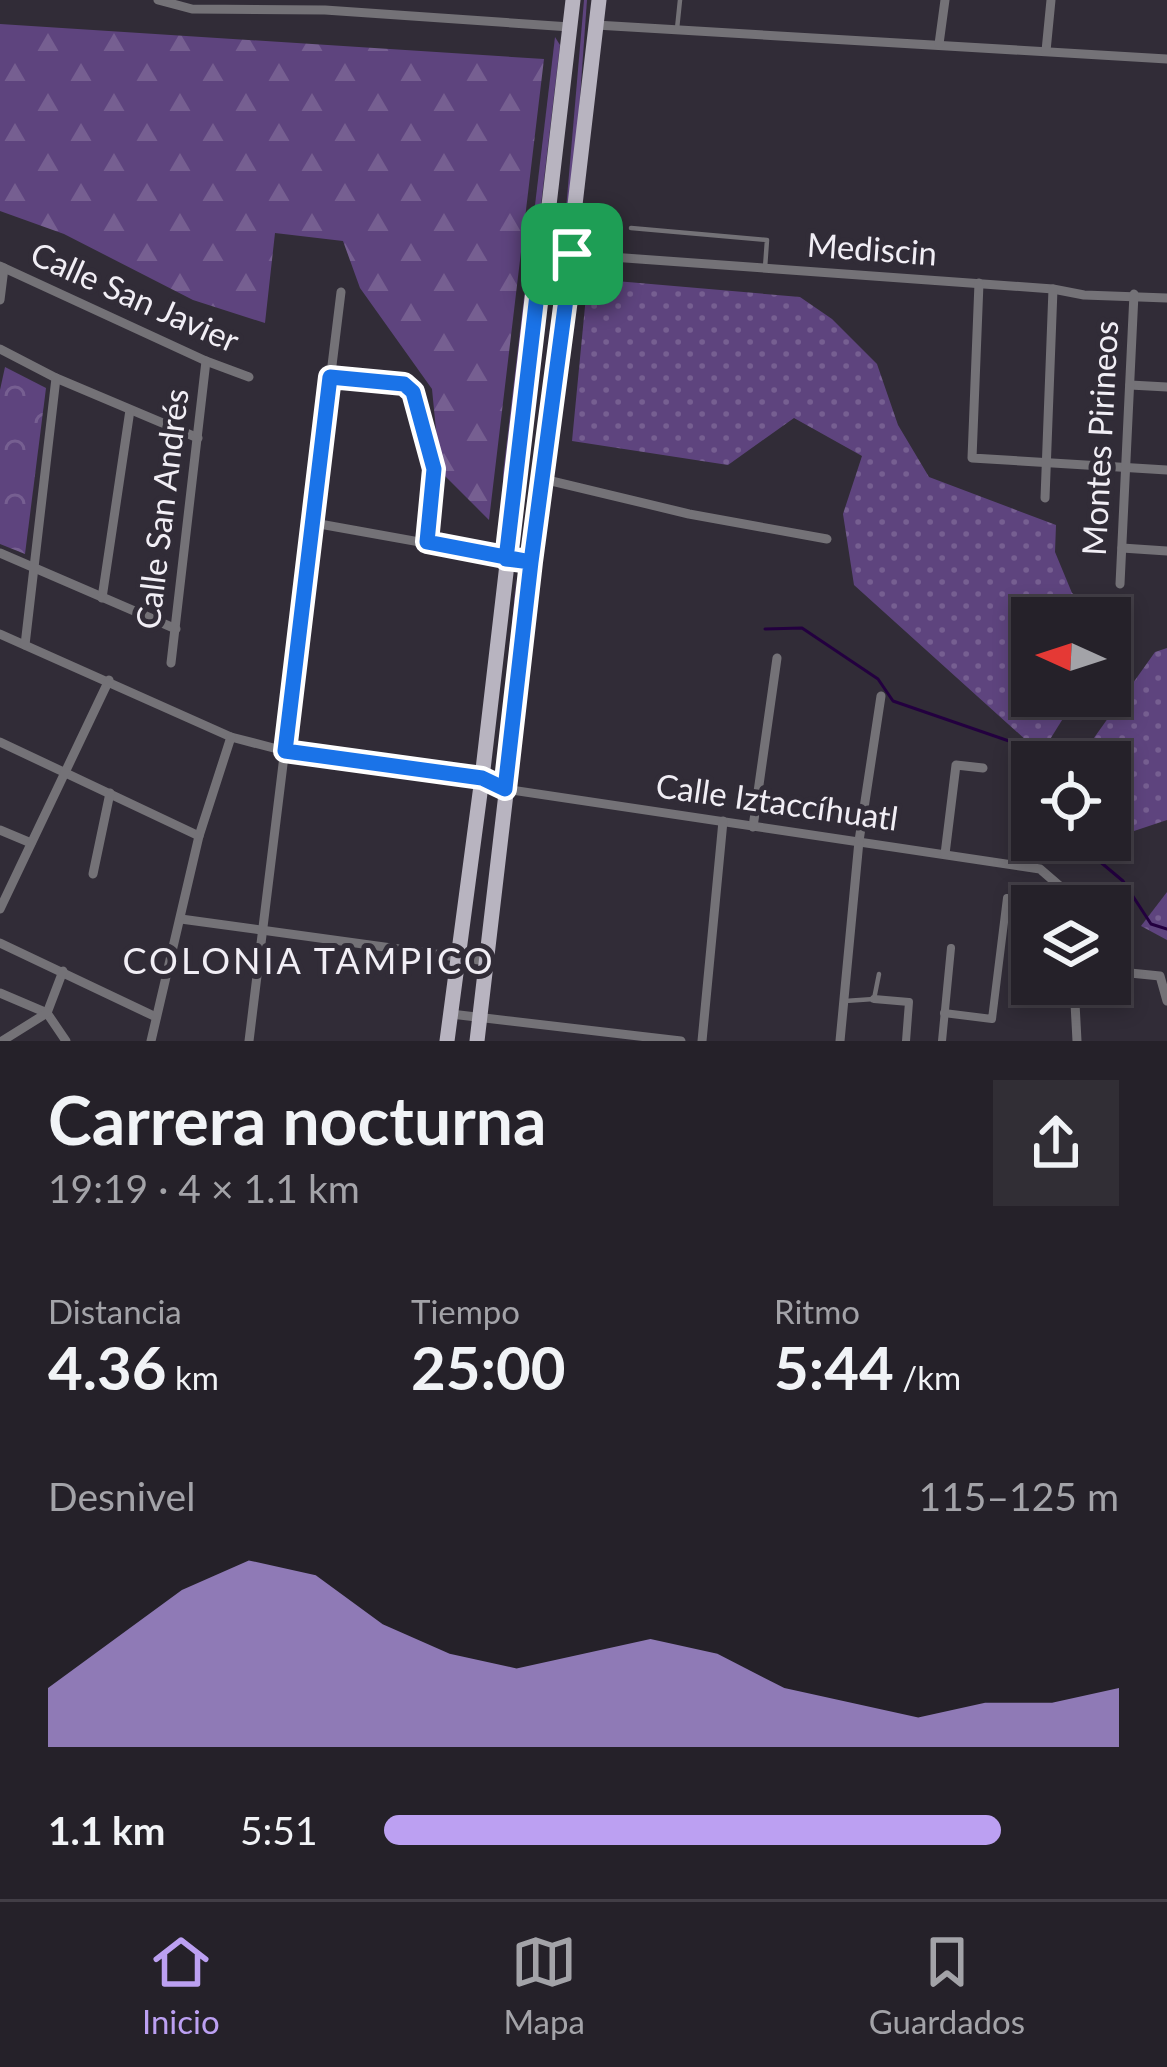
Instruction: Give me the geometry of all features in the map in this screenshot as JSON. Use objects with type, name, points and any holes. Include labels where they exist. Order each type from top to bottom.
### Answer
[{"type":"main road","points":[[448,1041],[573,0]]},
{"type":"main road","points":[[477,1041],[599,0]]},
{"type":"street","points":[[158,0],[192,9],[325,10],[570,27]]},
{"type":"street","points":[[939,44],[945,0]]},
{"type":"street","points":[[1046,51],[1051,0]]},
{"type":"street","points":[[596,25],[1167,58]]},
{"type":"street","name":"Mediscin","points":[[542,252],[1167,298]]},
{"type":"street","points":[[0,300],[2,267]]},
{"type":"street","name":"Calle San Javier","points":[[2,267],[249,377]]},
{"type":"street","points":[[979,283],[973,458],[1167,470]]},
{"type":"street","points":[[1045,498],[1052,289]]},
{"type":"street","points":[[249,1041],[341,292]]},
{"type":"street","name":"Montes Pirineos","points":[[1120,584],[1134,295]]},
{"type":"street","points":[[0,349],[56,379],[199,438]]},
{"type":"street","name":"Calle San Andrés","points":[[171,662],[206,361]]},
{"type":"street","points":[[330,377],[404,384],[413,392],[434,469],[427,542]]},
{"type":"street","points":[[26,646],[56,379]]},
{"type":"street","points":[[1130,385],[1167,387]]},
{"type":"street","points":[[102,598],[130,410]]},
{"type":"street","points":[[543,479],[688,514],[827,539]]},
{"type":"street","points":[[314,523],[531,562]]},
{"type":"street","points":[[1122,548],[1167,550]]},
{"type":"street","points":[[0,553],[176,629]]},
{"type":"street","name":"Calle Iztaccíhuatl","points":[[0,634],[231,737],[285,751],[482,778],[505,789],[1040,868],[1059,885]]},
{"type":"street","points":[[754,826],[777,658]]},
{"type":"street","points":[[0,909],[109,680]]},
{"type":"street","points":[[840,1041],[859,841],[880,696]]},
{"type":"street","points":[[151,1041],[199,836],[231,737]]},
{"type":"street","points":[[0,742],[199,836]]},
{"type":"street","points":[[945,854],[956,765],[983,768]]},
{"type":"street","points":[[93,874],[110,793]]},
{"type":"street","points":[[702,1041],[723,821]]},
{"type":"street","points":[[0,830],[31,843]]},
{"type":"street","points":[[944,1013],[992,1019],[1007,898]]},
{"type":"street","points":[[181,919],[485,961]]},
{"type":"street","points":[[0,944],[157,1017]]},
{"type":"street","points":[[942,1041],[951,948]]},
{"type":"street","points":[[2,1041],[47,1013],[63,971]]},
{"type":"street","points":[[1131,973],[1160,976],[1167,1001]]},
{"type":"street","points":[[0,993],[47,1013],[66,1041]]},
{"type":"street","points":[[874,999],[909,1002],[906,1041]]},
{"type":"street","points":[[1075,1005],[1077,1041]]},
{"type":"street","points":[[451,1014],[681,1041]]},
{"type":"lane","points":[[670,0],[680,1],[677,29]]},
{"type":"lane","points":[[631,228],[766,240],[765,268]]},
{"type":"lane","points":[[844,1001],[874,999],[879,974]]},
{"type":"green space","points":[[584,0],[577,139],[563,244]]},
{"type":"green space","points":[[0,24],[544,59],[489,520],[440,471],[432,389],[360,288],[343,241],[275,233],[265,323],[193,300],[64,234],[0,211]]},
{"type":"green space","points":[[555,37],[560,45],[507,491],[503,490],[503,474]]},
{"type":"green space","points":[[616,281],[800,297],[832,319],[877,364],[898,425],[929,477],[1056,525],[1055,552],[1077,597],[1011,597],[1011,717],[1064,717],[1049,741],[1027,741],[854,585],[843,514],[862,456],[794,418],[728,465],[572,441],[586,296]]},
{"type":"green space","points":[[5,367],[46,388],[25,554],[0,544],[0,390]]},
{"type":"green space","points":[[516,577],[511,686],[501,760]]},
{"type":"green space","points":[[1167,648],[1167,820],[1131,832],[1131,741],[1092,741],[1109,717],[1131,717],[1131,686],[1155,652]]},
{"type":"green space","points":[[1167,892],[1167,940],[1141,926]]},
{"type":"waterway","points":[[765,629],[802,628],[878,679],[893,701],[1011,742]]},
{"type":"waterway","points":[[1099,861],[1123,881],[1151,924],[1167,929]]},
{"type":"district","name":"COLONIA TAMPICO","points":[[309,961]]},
{"type":"route","points":[[572,254],[531,562],[506,559],[427,542],[434,469],[413,392],[404,384],[330,377],[285,751],[482,778],[505,789],[531,562],[506,559],[542,252],[572,254]]}]
